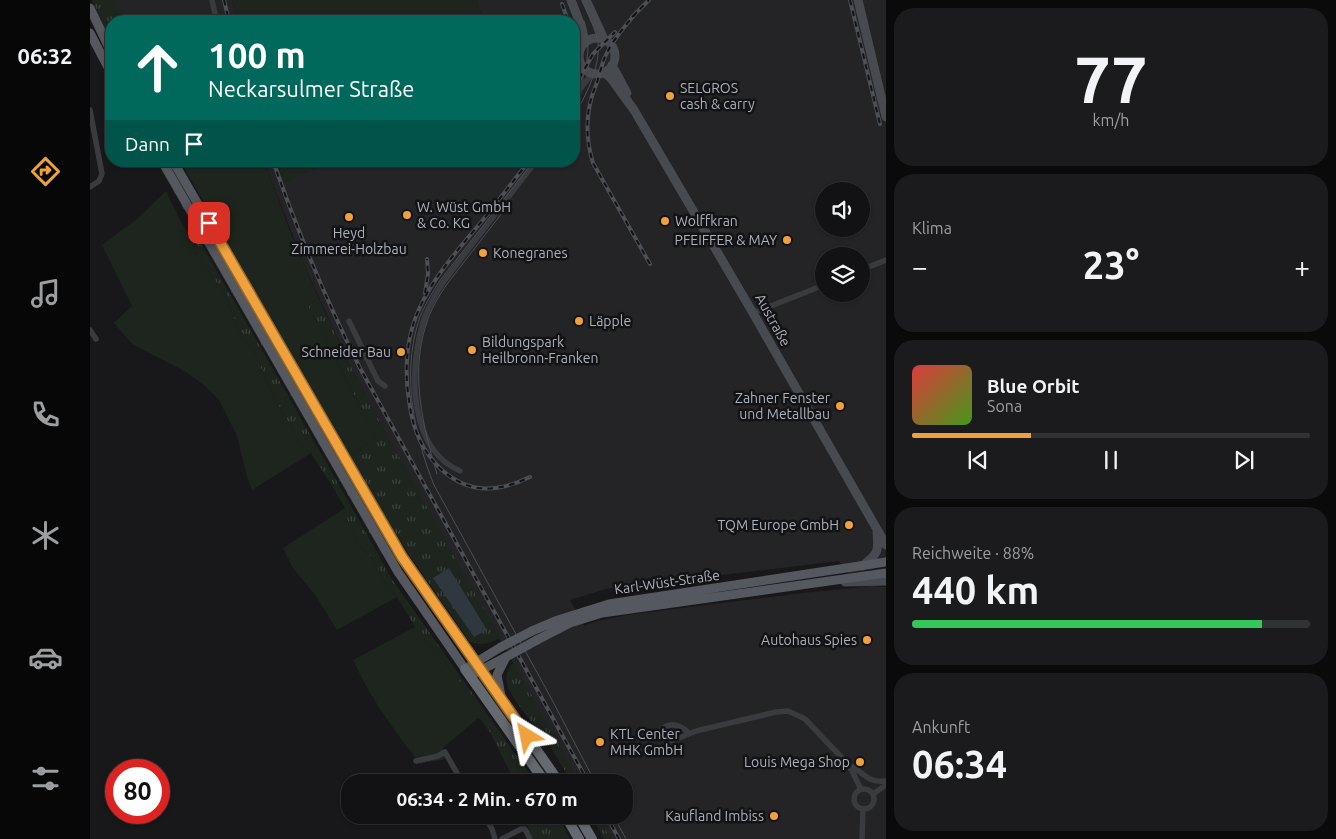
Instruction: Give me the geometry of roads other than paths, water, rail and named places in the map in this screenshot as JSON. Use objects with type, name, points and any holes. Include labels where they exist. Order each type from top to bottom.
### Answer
[{"type":"highway","points":[[479,666],[554,774]]},
{"type":"highway","points":[[468,672],[539,774]]},
{"type":"highway","points":[[570,824],[579,839]]},
{"type":"highway","points":[[583,824],[592,839]]},
{"type":"main road","points":[[571,0],[577,15]]},
{"type":"main road","name":"Austraße","points":[[586,0],[604,39],[612,45],[615,58],[612,64],[634,110],[886,545]]},
{"type":"main road","points":[[858,0],[886,117]]},
{"type":"main road","points":[[90,8],[105,39]]},
{"type":"main road","points":[[580,23],[584,43],[580,53]]},
{"type":"main road","points":[[90,33],[105,62]]},
{"type":"main road","points":[[584,43],[597,38],[604,39]]},
{"type":"main road","points":[[580,59],[582,66]]},
{"type":"main road","points":[[599,73],[612,64]]},
{"type":"main road","name":"Austraße","points":[[582,66],[589,71],[610,77],[634,110]]},
{"type":"main road","points":[[165,167],[398,572],[468,672]]},
{"type":"main road","points":[[176,167],[402,557],[479,666]]},
{"type":"main road","points":[[862,566],[875,557],[878,549],[877,529]]},
{"type":"main road","name":"Karl-Wüst-Straße","points":[[479,666],[501,647],[532,631],[558,620],[609,604],[886,562]]},
{"type":"main road","name":"Karl-Wüst-Straße","points":[[468,672],[506,656],[570,623],[602,613],[886,573]]},
{"type":"main road","points":[[822,583],[886,581]]},
{"type":"main road","points":[[502,698],[497,675],[506,656]]},
{"type":"street","points":[[212,0],[215,15]]},
{"type":"street","points":[[580,89],[582,66]]},
{"type":"street","points":[[580,89],[590,76],[599,73]]},
{"type":"street","points":[[90,110],[102,174],[100,181],[90,187]]},
{"type":"street","points":[[460,472],[449,467],[440,458],[424,433],[420,421],[415,384],[415,354],[422,324],[434,297],[444,281],[531,167]]},
{"type":"street","points":[[870,266],[886,260]]},
{"type":"street","points":[[753,313],[815,289]]},
{"type":"street","points":[[349,322],[378,381],[385,386]]},
{"type":"street","points":[[90,330],[96,339]]},
{"type":"street","points":[[689,733],[776,712],[788,711],[805,719],[849,765],[861,789]]},
{"type":"street","points":[[416,761],[438,756],[445,752],[457,774]]},
{"type":"street","points":[[849,765],[871,781],[886,781]]},
{"type":"street","points":[[873,794],[886,785]]},
{"type":"street","points":[[861,789],[869,790],[873,794],[872,806],[863,809],[857,806],[854,798],[861,789]]},
{"type":"street","points":[[862,839],[863,809]]},
{"type":"street","points":[[488,824],[495,839]]},
{"type":"street","points":[[502,839],[521,829],[524,829],[530,839]]},
{"type":"tram line","points":[[580,105],[593,78],[598,56],[597,37],[582,0]]},
{"type":"tram line","points":[[580,82],[585,69],[588,50],[587,31],[584,21]]},
{"type":"tram line","points":[[529,167],[441,279],[425,306],[413,343],[411,364],[412,405],[421,446],[434,485],[591,774]]},
{"type":"tram line","points":[[437,474],[427,438],[420,400],[419,362],[426,325],[432,309],[447,284],[512,200]]},
{"type":"tram line","points":[[618,824],[626,839]]},
{"type":"railway","points":[[224,0],[228,15]]},
{"type":"railway","points":[[632,17],[649,0]]},
{"type":"railway","points":[[850,0],[880,124]]},
{"type":"railway","points":[[562,4],[566,15]]},
{"type":"railway","points":[[637,12],[607,52],[592,95],[587,124],[593,163],[650,264]]},
{"type":"railway","points":[[580,77],[593,54],[615,32]]},
{"type":"railway","points":[[275,167],[313,266],[360,368],[584,774]]},
{"type":"railway","points":[[524,167],[455,253],[426,295],[413,325],[407,372],[410,410],[415,429],[429,455],[442,470],[463,484],[485,488],[507,486],[530,477]]},
{"type":"railway","points":[[425,293],[428,274],[427,259]]},
{"type":"railway","points":[[611,824],[619,839]]},
{"type":"place","name":"SELGROS cash & carry","points":[[670,96]]},
{"type":"place","name":"W. Wüst GmbH & Co. KG","points":[[407,215]]},
{"type":"place","name":"Heyd Zimmerei-Holzbau","points":[[349,217]]},
{"type":"place","name":"Wolffkran","points":[[665,221]]},
{"type":"place","name":"PFEIFFER & MAY","points":[[787,240]]},
{"type":"place","name":"Konegranes","points":[[483,253]]},
{"type":"place","name":"Läpple","points":[[579,321]]},
{"type":"place","name":"Bildungspark Heilbronn-Franken","points":[[472,350]]},
{"type":"place","name":"Schneider Bau","points":[[401,352]]},
{"type":"place","name":"Zahner Fenster und Metallbau","points":[[840,406]]},
{"type":"place","name":"TQM Europe GmbH","points":[[849,525]]},
{"type":"place","name":"Autohaus Spies","points":[[867,640]]},
{"type":"place","name":"KTL Center MHK GmbH","points":[[600,742]]},
{"type":"place","name":"Louis Mega Shop","points":[[860,762]]},
{"type":"place","name":"Kaufland Imbiss","points":[[774,816]]}]
